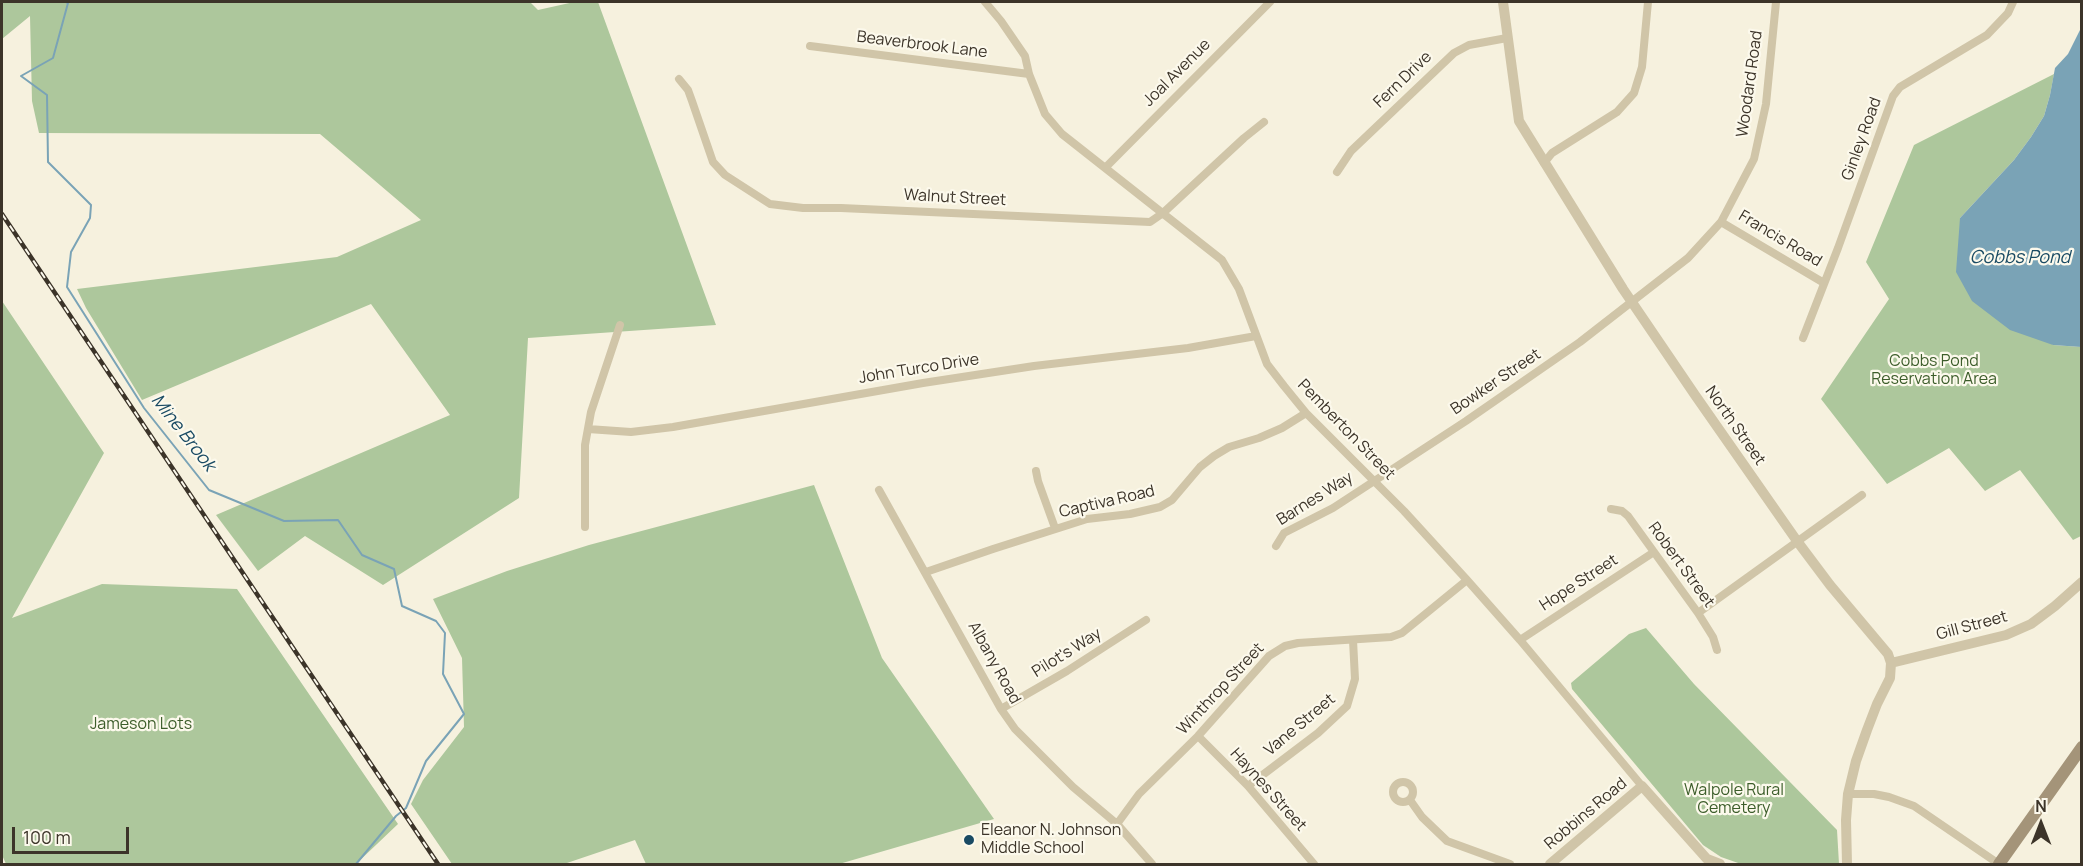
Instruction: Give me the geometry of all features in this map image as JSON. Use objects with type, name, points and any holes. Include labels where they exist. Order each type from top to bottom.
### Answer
[{"type":"main road","points":[[1999,864],[2082,747]]},
{"type":"street","name":"Pemberton Street","points":[[985,2],[1025,56],[1029,74],[1045,114],[1070,142],[1106,167],[1222,260],[1239,289],[1267,364],[1306,413],[1467,580],[1701,853],[1707,859],[1720,864]]},
{"type":"street","name":"Joal Avenue","points":[[1106,167],[1270,2]]},
{"type":"street","name":"North Street","points":[[1503,2],[1519,121],[1544,164],[1632,302],[1797,541],[1830,585],[1888,654],[1891,663]]},
{"type":"street","points":[[1544,164],[1552,153],[1617,112],[1634,93],[1642,67],[1648,2]]},
{"type":"street","name":"Woodard Road","points":[[1632,302],[1688,258],[1721,222],[1754,159],[1766,104],[1776,2]]},
{"type":"street","name":"Ginley Road","points":[[1803,338],[1893,96],[1900,87],[1987,35],[2008,13],[2013,2]]},
{"type":"street","name":"Fern Drive","points":[[1337,172],[1351,151],[1454,53],[1469,45],[1507,38]]},
{"type":"street","name":"Beaverbrook Lane","points":[[810,46],[1029,74]]},
{"type":"street","name":"Walnut Street","points":[[679,79],[688,90],[713,162],[725,175],[754,196],[776,206],[1146,222],[1163,213],[1264,122]]},
{"type":"street","name":"Francis Road","points":[[1721,222],[1824,283]]},
{"type":"street","name":"Bowker Street","points":[[1373,481],[1580,342],[1632,302]]},
{"type":"street","points":[[585,527],[585,445],[591,412],[620,325]]},
{"type":"street","name":"John Turco Drive","points":[[588,429],[631,432],[663,428],[923,383],[1034,366],[1188,348],[1256,336]]},
{"type":"street","name":"Captiva Road","points":[[926,572],[1086,519],[1130,514],[1160,507],[1172,500],[1200,467],[1214,456],[1229,447],[1282,428],[1306,413]]},
{"type":"street","points":[[1036,471],[1055,528]]},
{"type":"street","name":"Barnes Way","points":[[1275,546],[1284,533],[1333,508],[1373,481]]},
{"type":"street","name":"Albany Road","points":[[879,490],[1001,709],[1015,729],[1048,764],[1117,824],[1152,864]]},
{"type":"street","points":[[1698,613],[1862,495]]},
{"type":"street","name":"Robert Street","points":[[1611,508],[1622,511],[1628,516],[1698,613],[1713,637],[1717,650]]},
{"type":"street","name":"Hope Street","points":[[1520,640],[1654,552]]},
{"type":"street","name":"Winthrop Street","points":[[1117,824],[1139,794],[1198,736],[1269,656],[1285,646],[1298,643],[1391,637],[1402,633],[1467,580]]},
{"type":"street","name":"Gill Street","points":[[1891,663],[2006,635],[2031,624],[2082,582]]},
{"type":"street","name":"Pilot's Way","points":[[1001,709],[1067,671],[1146,620]]},
{"type":"street","name":"Vane Street","points":[[1248,786],[1318,733],[1347,706],[1355,679],[1353,640]]},
{"type":"street","points":[[1847,864],[1848,794],[1867,730],[1890,678],[1891,663]]},
{"type":"street","name":"Haynes Street","points":[[1198,736],[1248,786],[1314,864]]},
{"type":"street","name":"Robbins Road","points":[[1550,864],[1642,786]]},
{"type":"street","points":[[1848,794],[1874,794],[1914,806],[1999,864]]},
{"type":"street","points":[[1410,800],[1422,817],[1448,841],[1510,864]]},
{"type":"green space","points":[[2,2],[530,2],[538,10],[574,2],[598,2],[716,325],[528,338],[519,498],[383,585],[305,536],[258,571],[216,515],[450,415],[371,304],[142,400],[86,308],[77,289],[337,257],[421,220],[320,134],[39,133],[32,101],[30,16],[2,39]]},
{"type":"green space","name":"Cobbs Pond Reservation Area","points":[[2054,74],[2044,116],[2031,137],[2014,160],[1960,218],[2053,345],[2081,347],[2081,536],[2073,540],[2020,470],[1985,491],[1949,448],[1887,484],[1821,399],[1889,299],[1866,262],[1914,145]]},
{"type":"green space","name":"Jameson Lots","points":[[2,301],[104,453],[12,618],[102,584],[237,589],[398,824],[356,864],[6,864],[2,855]]},
{"type":"green space","points":[[814,485],[882,658],[994,819],[839,864],[646,864],[635,840],[564,864],[452,864],[411,804],[423,780],[464,727],[462,658],[433,599],[507,571],[589,545]]},
{"type":"green space","name":"Walpole Rural Cemetery","points":[[1646,628],[1694,684],[1837,830],[1839,864],[1741,864],[1721,857],[1703,845],[1572,689],[1571,683],[1629,634]]},
{"type":"water","name":"Cobbs Pond","points":[[2081,28],[2081,347],[2053,345],[2010,330],[1972,301],[1956,272],[1960,218],[2014,160],[2031,137],[2044,116],[2055,68],[2068,54]]},
{"type":"waterway","name":"Mine Brook","points":[[66,2],[68,3],[53,58],[21,76],[47,95],[48,162],[91,205],[90,218],[71,252],[67,287],[144,408],[209,490],[284,521],[338,520],[362,555],[394,569],[402,606],[436,621],[445,633],[443,674],[464,714],[426,761],[406,808],[396,816],[356,864]]},
{"type":"railway","points":[[2,214],[438,864]]},
{"type":"place","name":"Eleanor N. Johnson Middle School","points":[[969,840]]}]
